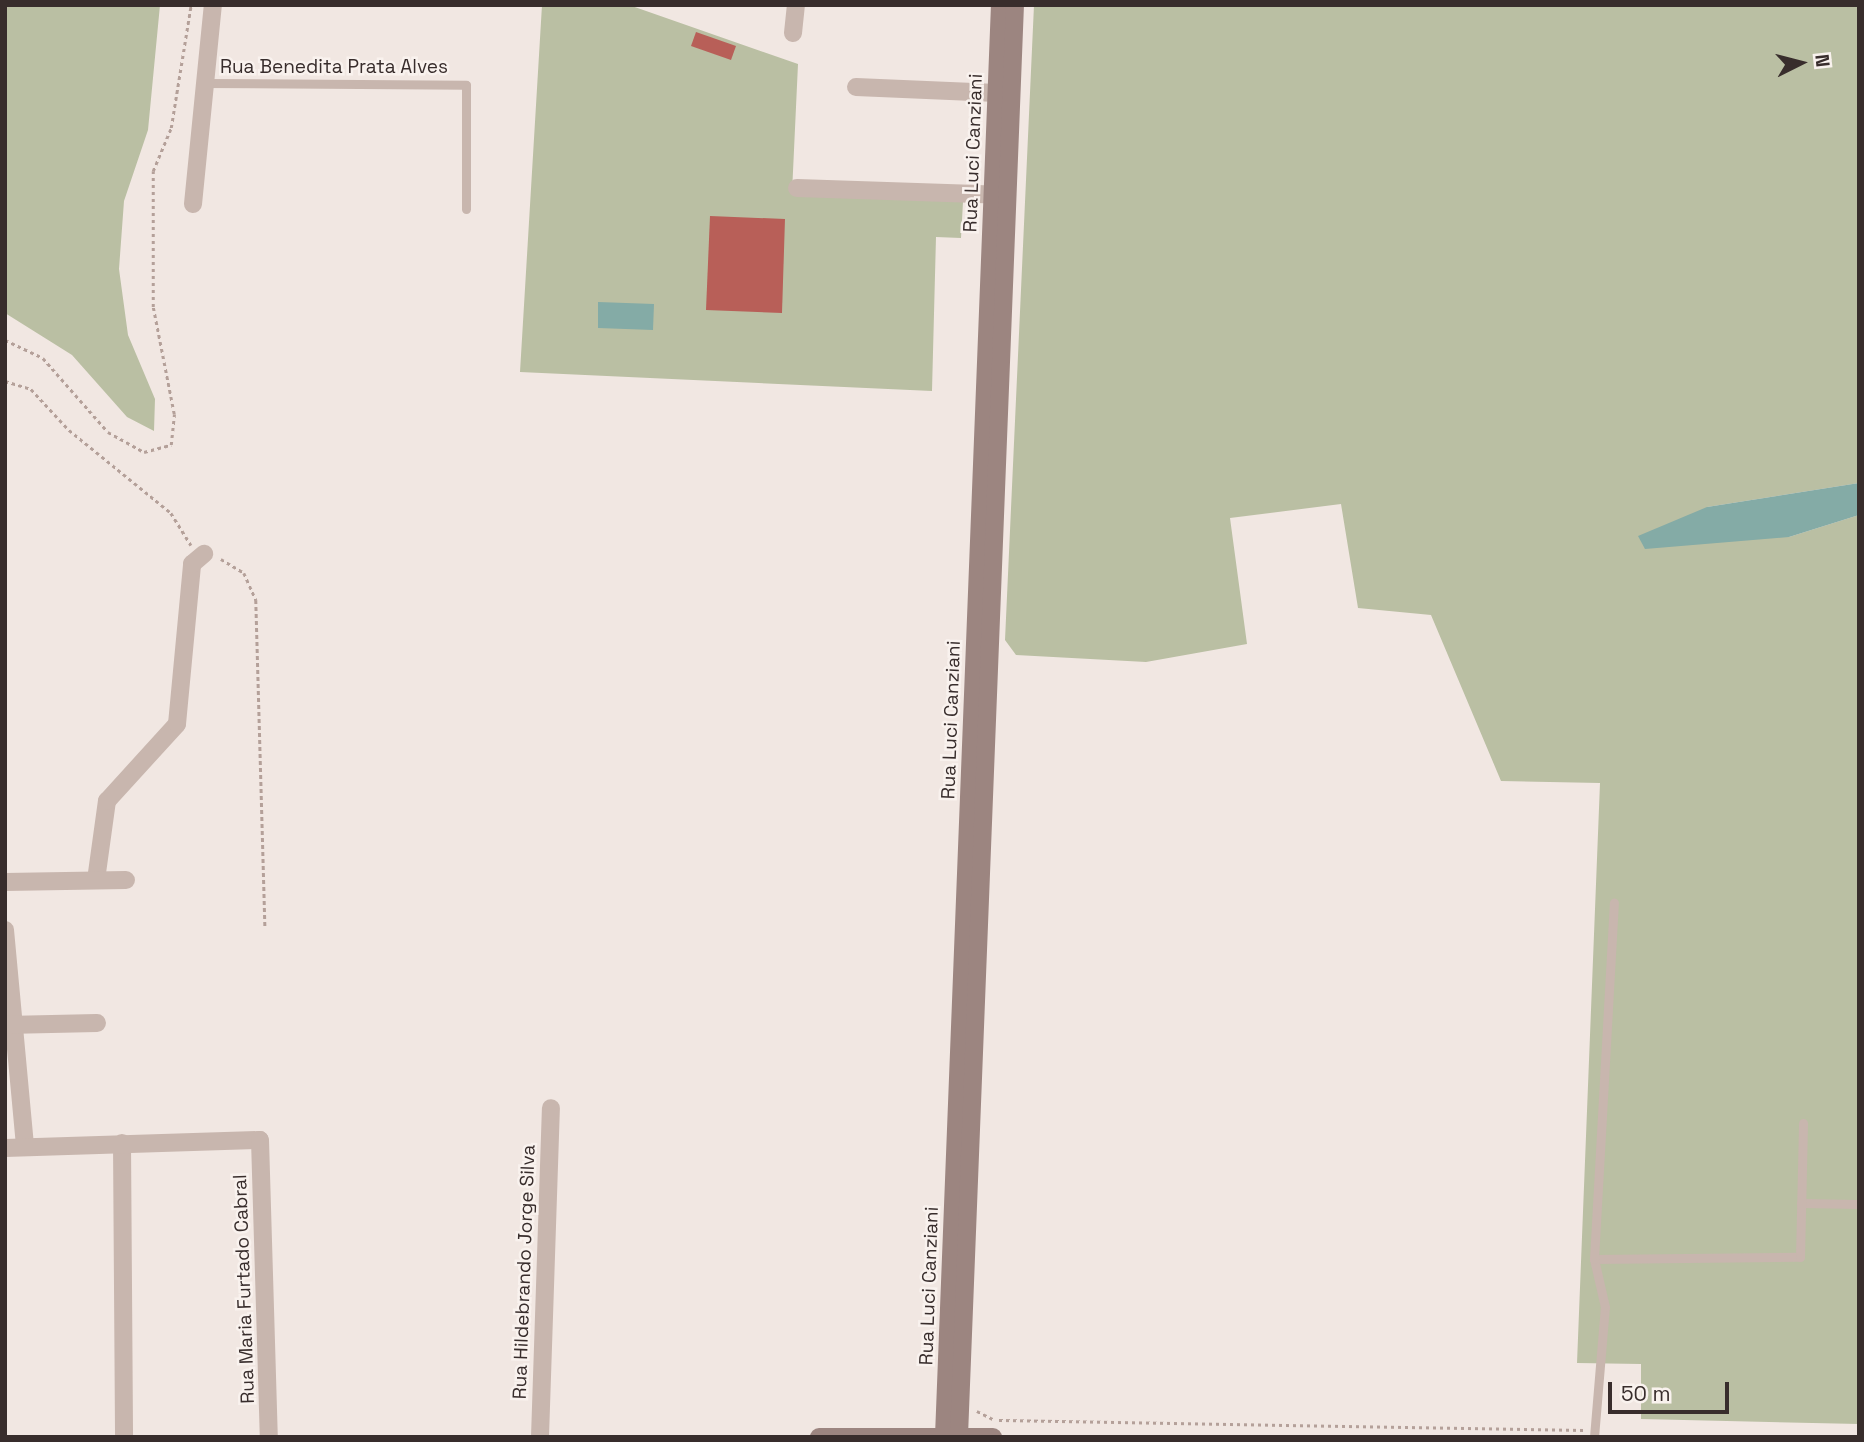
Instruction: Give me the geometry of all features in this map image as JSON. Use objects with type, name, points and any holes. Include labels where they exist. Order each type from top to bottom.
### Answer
[{"type":"main road","name":"Rua Luci Canziani","points":[[1000,5],[997,93],[1000,195]]},
{"type":"main road","name":"Rua Luci Canziani","points":[[951,1436],[1000,195],[1015,5]]},
{"type":"main road","points":[[819,1437],[993,1437]]},
{"type":"street","points":[[193,204],[203,83],[213,5]]},
{"type":"street","points":[[793,33],[796,5]]},
{"type":"street","points":[[856,88],[997,93]]},
{"type":"street","points":[[797,188],[1000,195]]},
{"type":"street","points":[[96,880],[107,801],[177,724],[199,555]]},
{"type":"street","points":[[5,882],[126,880]]},
{"type":"street","points":[[5,930],[10,1025],[24,1147]]},
{"type":"street","points":[[10,1025],[97,1023]]},
{"type":"street","name":"Rua Hildebrando Jorge Silva","points":[[540,1437],[551,1108]]},
{"type":"street","name":"Rua Maria Furtado Cabral","points":[[122,1143],[260,1140],[269,1437]]},
{"type":"street","points":[[5,1148],[122,1143],[124,1437]]},
{"type":"lane","name":"Rua Benedita Prata Alves","points":[[203,83],[466,85],[466,209]]},
{"type":"lane","points":[[1595,1434],[1605,1307],[1594,1258],[1614,903]]},
{"type":"lane","points":[[1594,1258],[1800,1257],[1803,1124]]},
{"type":"lane","points":[[1801,1203],[1859,1204]]},
{"type":"path","points":[[5,340],[43,358],[108,432],[144,452],[171,445],[174,414],[153,307],[153,171],[171,128],[191,5]]},
{"type":"path","points":[[5,381],[31,389],[69,430],[171,513],[186,530],[199,555],[244,573],[256,600],[265,928]]},
{"type":"path","points":[[971,1398],[985,1418],[997,1420],[1595,1434]]},
{"type":"green space","points":[[5,5],[160,5],[148,130],[124,201],[119,269],[128,335],[155,399],[154,431],[127,417],[72,355],[5,313]]},
{"type":"green space","points":[[542,5],[629,5],[798,64],[792,193],[963,202],[961,238],[936,237],[932,391],[520,372]]},
{"type":"green space","points":[[1034,5],[1859,5],[1859,483],[1707,507],[1789,537],[1859,515],[1859,1424],[1641,1419],[1641,1364],[1577,1363],[1600,783],[1501,781],[1431,615],[1358,608],[1341,504],[1230,518],[1247,644],[1146,662],[1016,655],[1005,640]]},
{"type":"water","points":[[598,302],[654,304],[653,330],[598,328]]},
{"type":"water","points":[[1859,483],[1859,515],[1789,537],[1645,549],[1638,536],[1707,507]]},
{"type":"building","points":[[696,32],[736,46],[731,60],[691,46]]},
{"type":"building","points":[[710,216],[785,219],[782,313],[706,310]]}]
